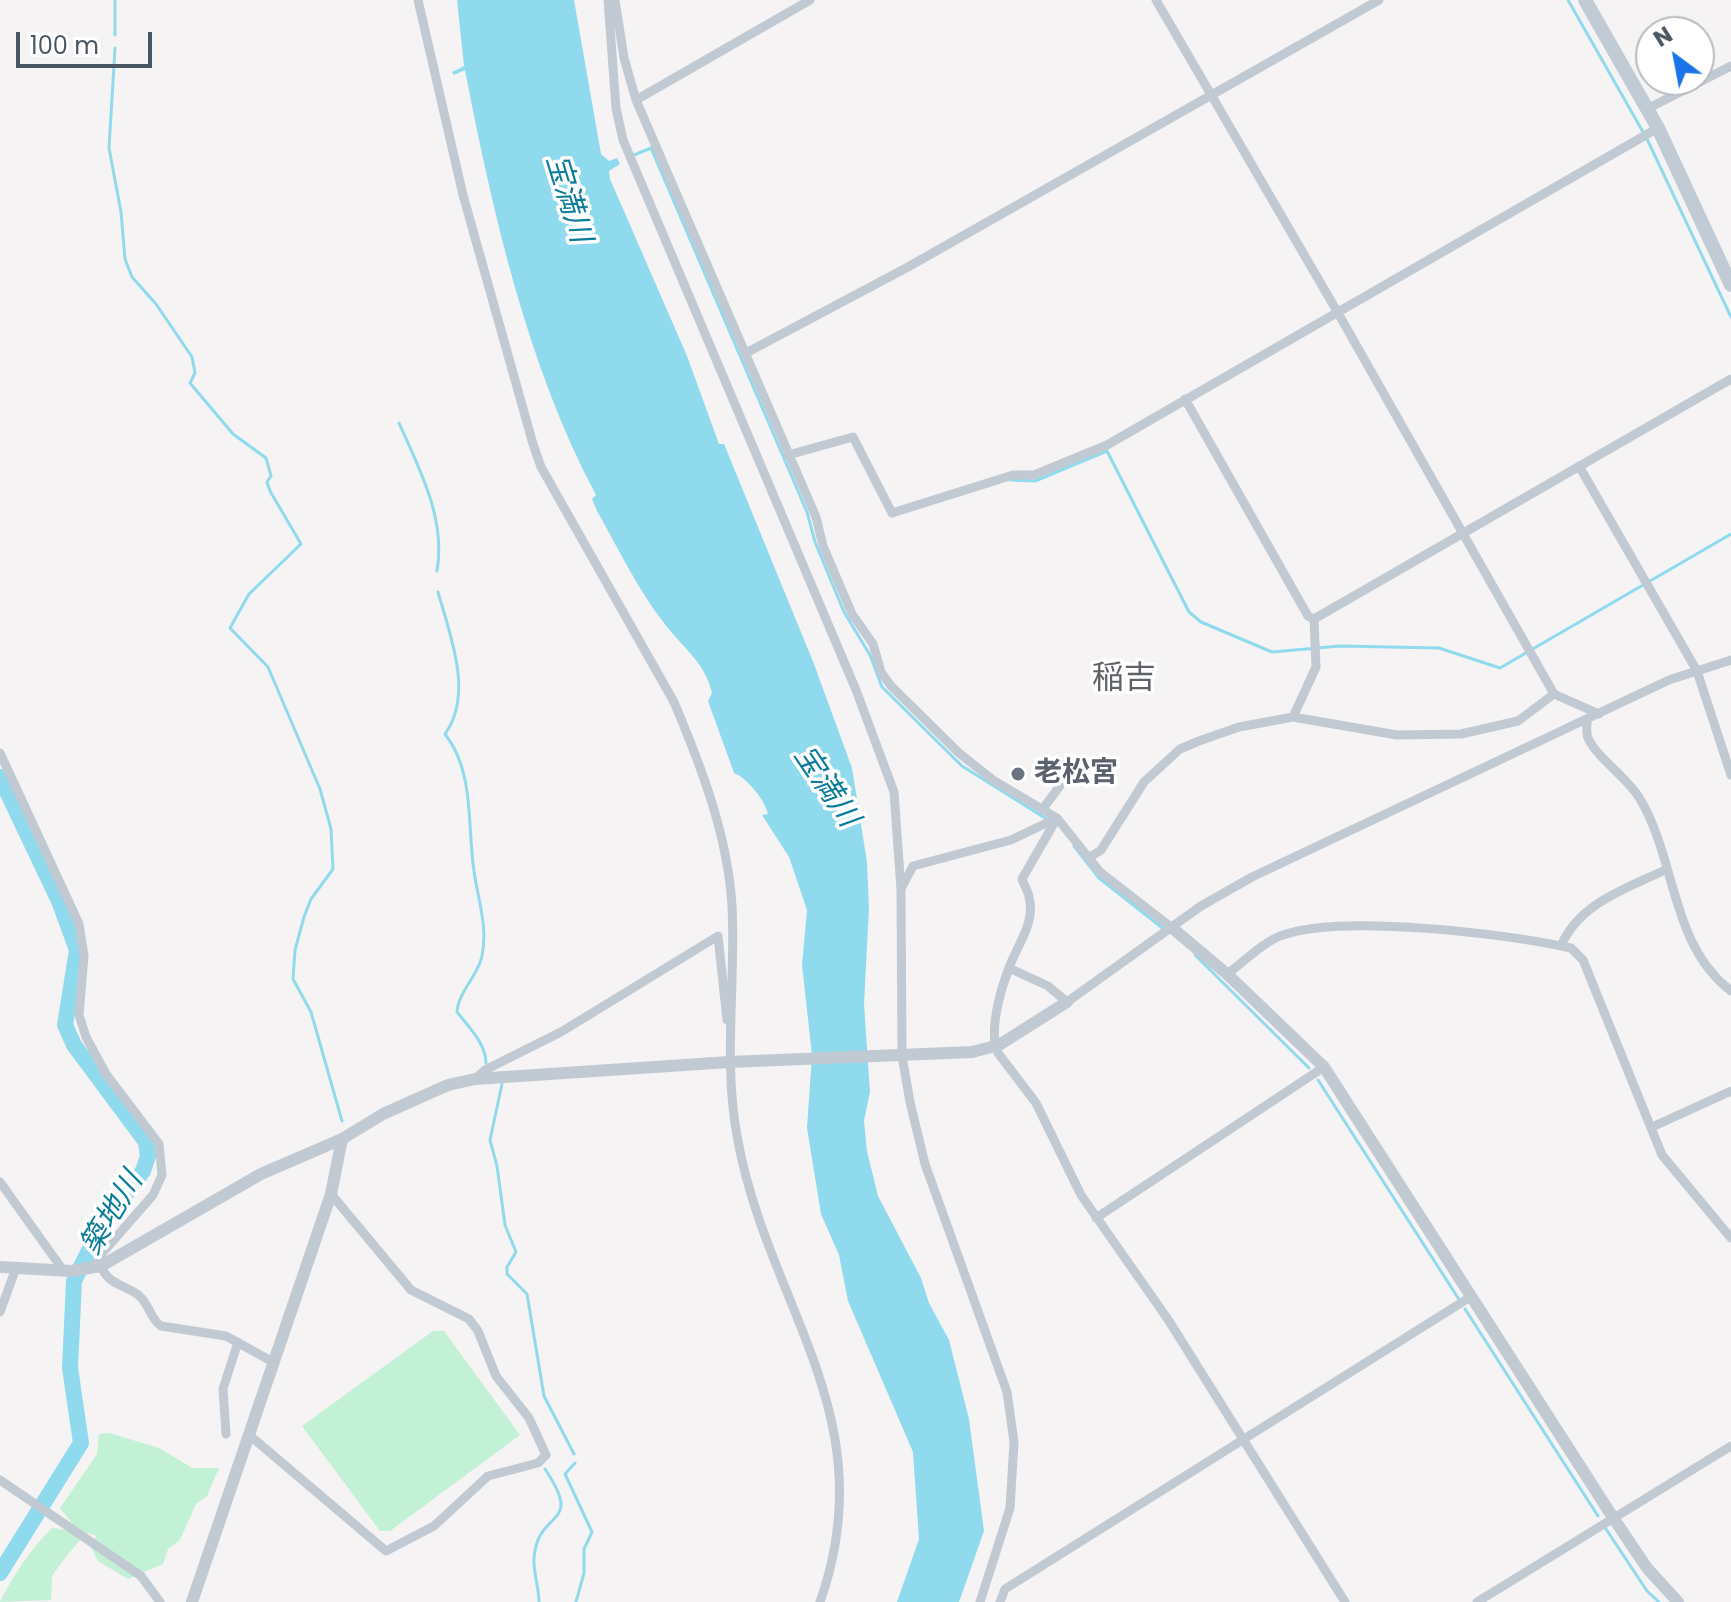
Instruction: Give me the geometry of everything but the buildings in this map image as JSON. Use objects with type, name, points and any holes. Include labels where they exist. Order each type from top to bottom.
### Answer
[{"type":"main road","points":[[1585,0],[1658,128],[1731,285]]},
{"type":"street","points":[[418,0],[463,195],[541,467],[674,702],[709,798],[730,881],[733,948],[730,1032]]},
{"type":"street","points":[[608,0],[616,108],[623,140],[887,768],[894,792],[901,890],[896,1056],[925,1164],[1007,1392],[1014,1442],[1012,1491],[1004,1531],[980,1602]]},
{"type":"street","points":[[615,0],[624,58],[636,100],[816,517],[823,546],[846,601],[873,644],[881,672],[891,686],[959,753],[993,780],[1057,818],[1100,872],[1227,974],[1324,1067],[1612,1516],[1647,1568],[1678,1602]]},
{"type":"street","points":[[636,100],[810,0]]},
{"type":"street","points":[[1156,0],[1554,694],[1599,714]]},
{"type":"street","points":[[746,353],[908,267],[1379,0]]},
{"type":"street","points":[[1647,109],[1731,66]]},
{"type":"street","points":[[788,455],[853,437],[892,513],[1013,475],[1034,475],[1107,445],[1658,128]]},
{"type":"street","points":[[1314,619],[1731,379]]},
{"type":"street","points":[[1185,399],[1308,616],[1314,619]]},
{"type":"street","points":[[1579,466],[1697,671],[1731,775]]},
{"type":"street","points":[[1293,717],[1316,667],[1314,619]]},
{"type":"street","points":[[0,1267],[63,1270],[96,1267],[261,1174],[342,1139],[383,1114],[448,1085],[475,1079],[734,1062],[972,1052],[999,1045],[1067,1002],[1171,927],[1252,877],[1669,680],[1731,660]]},
{"type":"street","points":[[1090,857],[1101,850],[1144,782],[1180,749],[1239,727],[1293,717],[1377,733],[1461,734],[1518,721],[1554,694]]},
{"type":"street","points":[[1587,720],[1588,738],[1629,781],[1642,802],[1680,915],[1704,965],[1731,991]]},
{"type":"street","points":[[0,753],[79,924],[84,956],[79,1015],[86,1037],[113,1084],[159,1144],[162,1175],[153,1195],[96,1267]]},
{"type":"street","points":[[1042,810],[1068,775]]},
{"type":"street","points":[[901,890],[913,866],[1011,840],[1057,818]]},
{"type":"street","points":[[995,1042],[996,1019],[1009,968],[1025,936],[1030,916],[1030,897],[1022,879],[1057,818]]},
{"type":"street","points":[[899,844],[913,866]]},
{"type":"street","points":[[1561,946],[1569,928],[1595,905],[1667,869]]},
{"type":"street","points":[[1227,974],[1281,935],[1333,925],[1449,932],[1571,948],[1583,960],[1667,1162],[1731,1238]]},
{"type":"street","points":[[475,1079],[485,1070],[561,1032],[630,992],[718,936],[723,1004],[734,1062],[737,1137],[748,1184],[821,1377],[838,1441],[839,1508],[820,1602]]},
{"type":"street","points":[[1009,968],[1048,986],[1067,1002]]},
{"type":"street","points":[[998,1053],[1036,1103],[1043,1125],[1096,1218],[1169,1321],[1345,1602]]},
{"type":"street","points":[[1096,1218],[1324,1067]]},
{"type":"street","points":[[1652,1127],[1731,1091]]},
{"type":"street","points":[[192,1602],[331,1194],[342,1139]]},
{"type":"street","points":[[0,1182],[63,1270]]},
{"type":"street","points":[[248,1434],[386,1551],[434,1526],[488,1476],[544,1461],[546,1455],[536,1430],[496,1376],[478,1331],[469,1319],[411,1290],[331,1194]]},
{"type":"street","points":[[96,1267],[106,1278],[146,1302],[152,1320],[161,1326],[214,1332],[273,1362]]},
{"type":"street","points":[[0,1312],[16,1268]]},
{"type":"street","points":[[1000,1602],[1005,1589],[1472,1296]]},
{"type":"street","points":[[226,1434],[223,1389],[238,1342]]},
{"type":"street","points":[[1477,1602],[1612,1516],[1731,1446]]},
{"type":"street","points":[[0,1480],[141,1576],[160,1602]]},
{"type":"green space","points":[[433,1331],[444,1331],[520,1435],[390,1531],[380,1531],[302,1426]]},
{"type":"green space","points":[[109,1433],[159,1448],[192,1468],[219,1468],[207,1496],[196,1504],[180,1540],[168,1549],[163,1564],[128,1579],[98,1561],[92,1549],[96,1536],[88,1533],[52,1576],[51,1600],[0,1602],[23,1563],[44,1536],[52,1528],[65,1530],[72,1523],[60,1508],[97,1454],[99,1434]]},
{"type":"water","name":"宝満川","points":[[457,0],[574,0],[601,154],[609,161],[617,158],[620,164],[609,171],[610,179],[687,356],[719,444],[724,444],[814,664],[852,768],[867,862],[869,908],[864,1004],[870,1092],[864,1121],[867,1151],[878,1196],[949,1340],[969,1419],[984,1531],[959,1602],[897,1602],[919,1539],[913,1452],[848,1301],[839,1255],[821,1214],[807,1128],[812,1055],[802,965],[807,910],[789,857],[762,815],[768,814],[763,802],[750,784],[734,773],[708,701],[712,693],[709,682],[637,583],[597,511],[592,499],[596,495],[551,395],[532,343],[501,234],[465,70],[454,75],[452,72],[464,66]]},
{"type":"waterway","points":[[115,0],[115,35]]},
{"type":"waterway","points":[[1568,0],[1643,132]]},
{"type":"waterway","points":[[115,48],[109,148],[121,212],[125,259],[132,277],[156,304],[192,357],[195,373],[190,383],[233,434],[266,458],[271,476],[267,482],[270,491],[301,544],[249,594],[230,628],[268,667],[320,789],[331,829],[333,869],[311,899],[304,917],[295,950],[293,979],[311,1012],[342,1121]]},
{"type":"waterway","points":[[1647,139],[1731,317]]},
{"type":"waterway","points":[[634,155],[651,148],[807,512],[815,542],[844,612],[870,655],[882,687],[962,766],[1045,818]]},
{"type":"waterway","points":[[399,423],[423,477],[434,514],[438,533],[437,571]]},
{"type":"waterway","points":[[1011,480],[1035,481],[1107,451],[1189,612],[1201,622],[1272,652],[1340,646],[1439,648],[1500,668],[1643,585]]},
{"type":"waterway","points":[[1650,581],[1731,534]]},
{"type":"waterway","points":[[438,592],[453,645],[459,683],[454,718],[445,734],[455,749],[466,782],[474,871],[484,934],[480,963],[457,1012],[480,1042],[486,1063]]},
{"type":"waterway","name":"築地川","points":[[0,777],[59,901],[77,950],[65,1025],[74,1045],[146,1142],[148,1156],[143,1171],[99,1230],[74,1281],[70,1368],[81,1443],[0,1573]]},
{"type":"waterway","points":[[1074,846],[1099,878],[1165,930]]},
{"type":"waterway","points":[[1195,955],[1309,1068]]},
{"type":"waterway","points":[[1318,1080],[1460,1301]]},
{"type":"waterway","points":[[502,1084],[490,1140],[505,1225],[516,1252],[507,1267],[507,1274],[527,1294],[544,1396],[574,1454]]},
{"type":"waterway","points":[[1465,1309],[1598,1516]]},
{"type":"waterway","points":[[575,1463],[565,1474],[592,1532],[584,1549],[584,1573],[576,1602]]},
{"type":"waterway","points":[[539,1602],[534,1563],[537,1542],[556,1517],[561,1501],[545,1469]]},
{"type":"waterway","points":[[1606,1529],[1647,1591],[1659,1602]]},
{"type":"place","name":"老松宮","points":[[1018,774]]},
{"type":"district","name":"稲吉","points":[[1124,680]]}]
